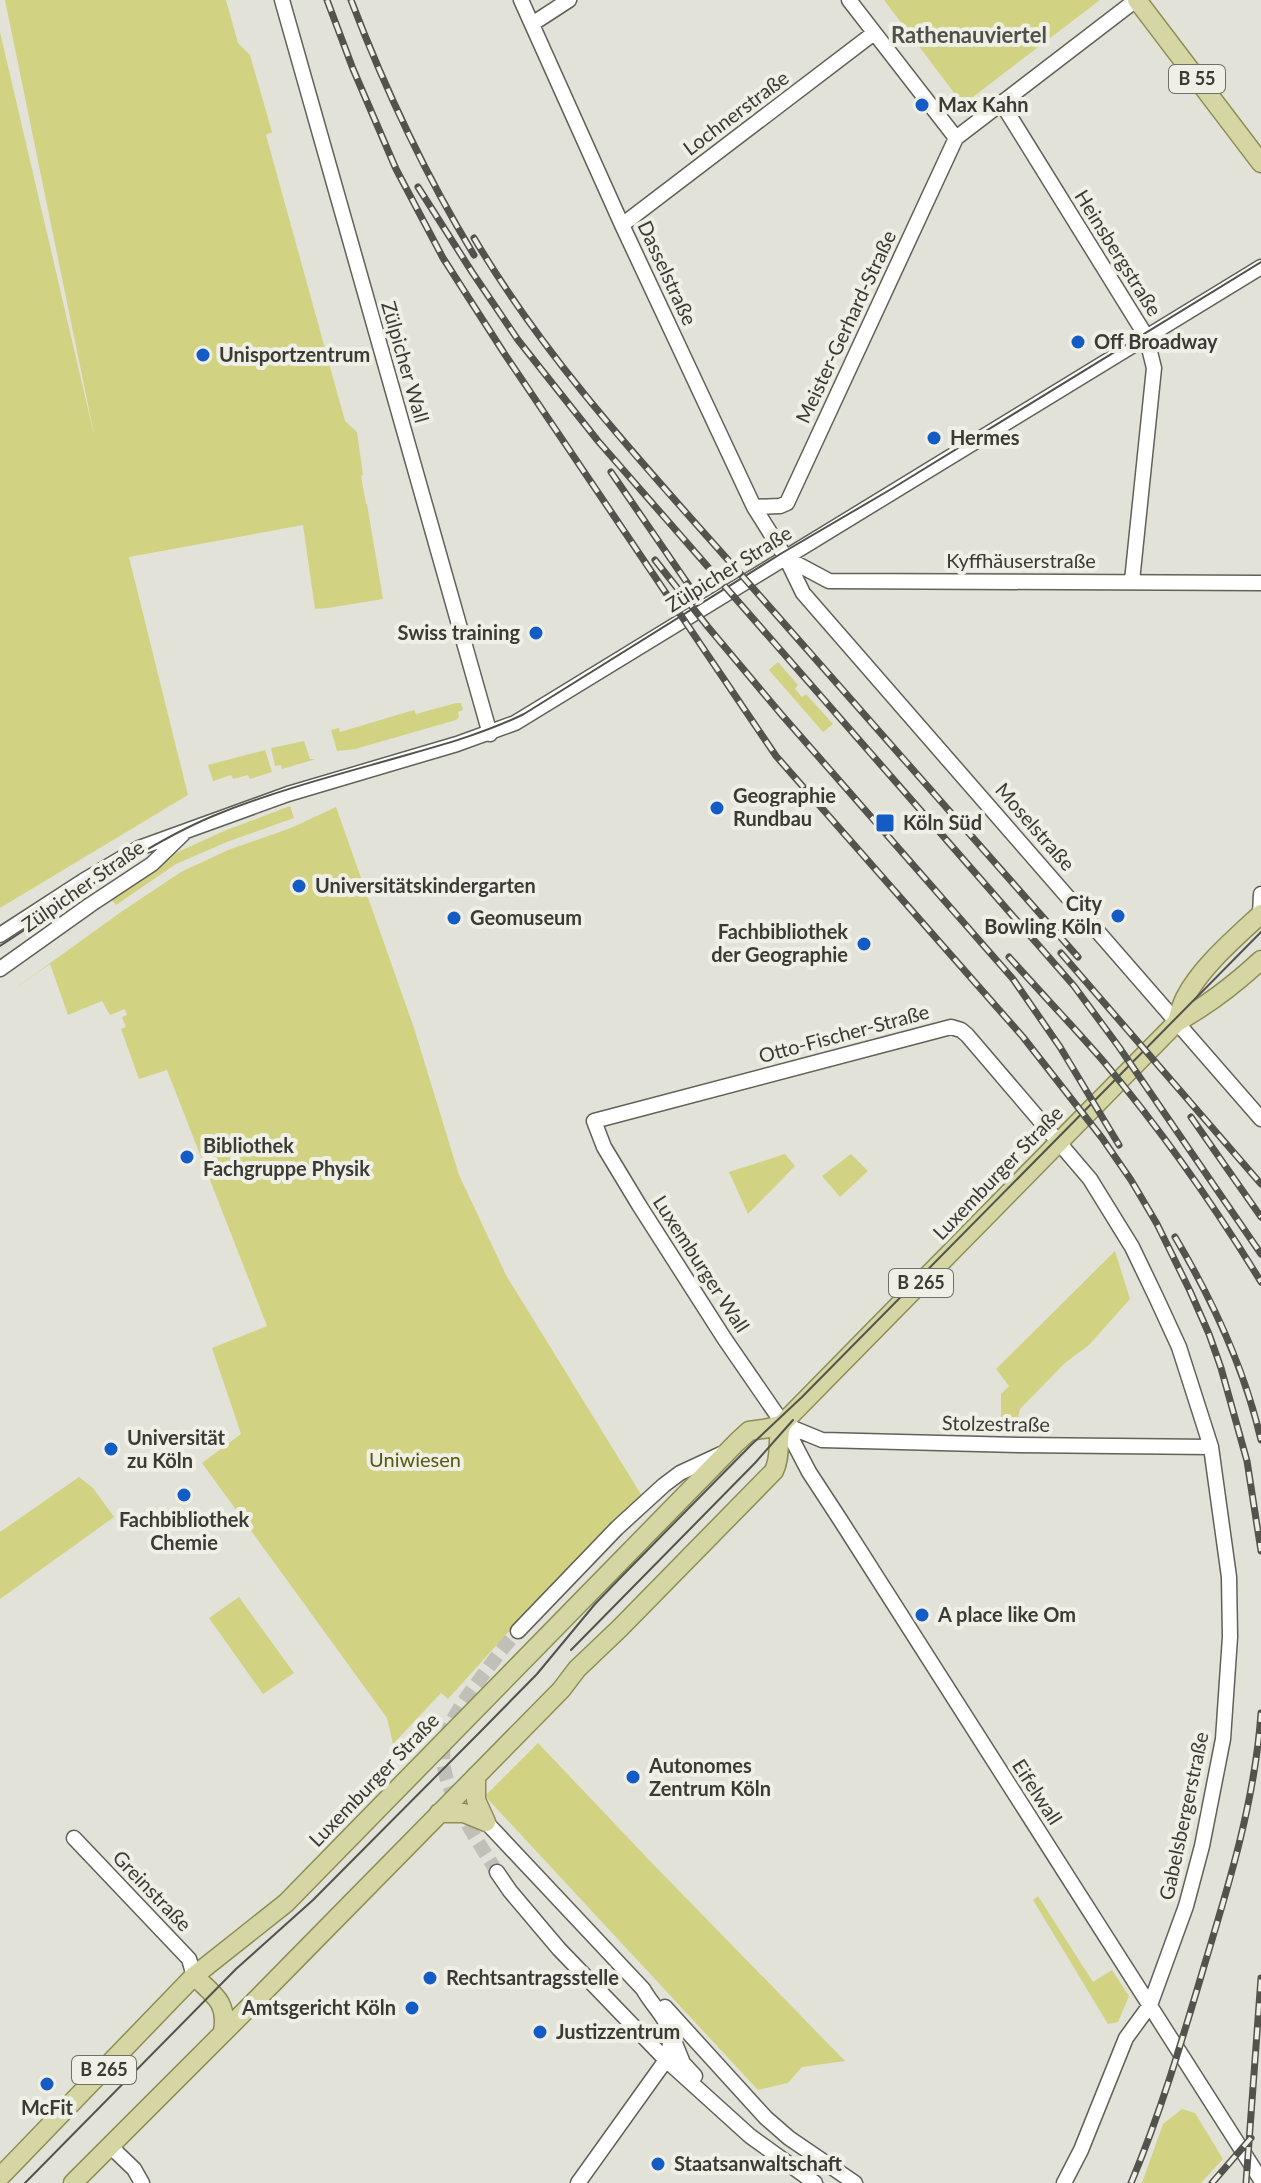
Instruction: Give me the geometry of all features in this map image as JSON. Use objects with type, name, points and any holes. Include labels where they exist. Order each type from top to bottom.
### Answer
[{"type":"main road","name":"B 55","points":[[1137,0],[1260,163]]},
{"type":"main road","name":"Luxemburger Straße","points":[[1177,1022],[1191,988],[1260,914]]},
{"type":"main road","name":"Luxemburger Straße","points":[[0,2177],[194,1976],[286,1903],[729,1450],[749,1431],[782,1424],[1177,1022],[1196,1013],[1234,985],[1261,960]]},
{"type":"main road","name":"B 265","points":[[73,2183],[774,1471],[779,1460],[782,1424]]},
{"type":"main road","points":[[476,1776],[476,1800],[486,1822]]},
{"type":"main road","points":[[439,1813],[464,1813],[486,1822]]},
{"type":"main road","points":[[194,1976],[222,2003],[226,2016],[223,2032]]},
{"type":"street","name":"Zülpicher Wall","points":[[282,0],[490,734]]},
{"type":"street","name":"Dasselstraße","points":[[521,0],[754,507],[786,558]]},
{"type":"street","points":[[532,24],[569,0]]},
{"type":"street","points":[[849,0],[956,138],[1137,0]]},
{"type":"street","name":"Lochnerstraße","points":[[622,225],[874,33]]},
{"type":"street","name":"Heinsbergstraße","points":[[1001,102],[1146,336],[1154,368],[1132,581]]},
{"type":"street","name":"Meister-Gerhard-Straße","points":[[754,507],[787,503],[956,138]]},
{"type":"street","name":"Zülpicher Straße","points":[[0,935],[139,848],[318,784],[490,734],[515,723],[1261,267]]},
{"type":"street","name":"Kyffhäuserstraße","points":[[786,558],[829,581],[1261,583]]},
{"type":"street","name":"Moselstraße","points":[[786,558],[803,593],[1261,1119]]},
{"type":"street","name":"Zülpicher Straße","points":[[0,969],[152,864],[185,832]]},
{"type":"street","points":[[1260,914],[1261,894]]},
{"type":"street","name":"Otto-Fischer-Straße","points":[[594,1121],[951,1027],[964,1032],[1059,1141]]},
{"type":"street","name":"Luxemburger Wall","points":[[594,1121],[604,1147],[639,1205],[782,1424]]},
{"type":"street","name":"Gabelsbergerstraße","points":[[1059,1141],[1097,1190],[1132,1247],[1179,1347],[1211,1447],[1229,1577],[1230,1637],[1223,1739],[1202,1846],[1186,1906],[1150,2005],[1126,2038],[1081,2150],[1064,2183]]},
{"type":"street","name":"Stolzestraße","points":[[782,1424],[822,1440],[1211,1447]]},
{"type":"street","name":"Eifelwall","points":[[782,1424],[820,1489],[1261,2180]]},
{"type":"street","points":[[518,1631],[617,1528],[664,1485],[680,1473],[729,1450]]},
{"type":"street","points":[[486,1822],[643,1989],[665,2017],[683,2063],[702,2083],[711,2099]]},
{"type":"street","name":"Greinstraße","points":[[74,1838],[189,1959],[194,1976]]},
{"type":"street","points":[[497,1872],[559,1949],[666,2060],[750,2136],[816,2183],[818,2176],[828,2171],[839,2172]]},
{"type":"street","points":[[643,1989],[657,1997],[766,2118],[789,2138],[855,2183]]},
{"type":"street","points":[[578,2183],[666,2060],[671,2031]]},
{"type":"street","points":[[776,2155],[789,2153],[789,2138]]},
{"type":"street","points":[[110,2146],[134,2169],[142,2183]]},
{"type":"green space","name":"Unisportzentrum","points":[[5,0],[226,0],[238,43],[250,55],[272,132],[266,135],[345,421],[357,432],[361,476],[383,599],[315,609],[303,525],[129,557],[188,795],[0,908],[0,32],[95,439]]},
{"type":"green space","points":[[884,0],[1100,0],[969,100],[958,98]]},
{"type":"green space","points":[[778,662],[798,685],[795,689],[802,697],[806,694],[833,724],[823,732],[769,670]]},
{"type":"green space","points":[[461,703],[463,710],[458,712],[456,720],[355,749],[337,751],[331,730],[339,728],[340,732],[414,710],[416,714]]},
{"type":"green space","points":[[304,741],[310,759],[316,759],[282,769],[281,765],[275,766],[271,748]]},
{"type":"green space","points":[[265,750],[272,772],[250,779],[248,775],[233,779],[231,775],[213,781],[208,765]]},
{"type":"green space","points":[[290,806],[294,818],[176,864],[116,905],[110,898],[167,857]]},
{"type":"green space","name":"Uniwiesen","points":[[336,807],[414,1028],[459,1175],[506,1275],[642,1496],[513,1627],[448,1699],[441,1693],[393,1744],[387,1718],[202,1463],[241,1434],[212,1348],[267,1326],[167,1070],[139,1079],[121,1029],[126,1027],[122,1017],[127,1015],[125,1009],[110,1015],[102,1001],[68,1015],[50,964],[10,992],[181,872]]},
{"type":"green space","points":[[785,1154],[795,1166],[748,1214],[729,1172]]},
{"type":"green space","points":[[851,1154],[868,1171],[840,1197],[822,1176]]},
{"type":"green space","points":[[1115,1251],[1130,1299],[1089,1345],[1065,1363],[1020,1409],[1017,1430],[1001,1430],[1001,1394],[1009,1386],[996,1369]]},
{"type":"green space","points":[[79,1477],[93,1488],[114,1517],[0,1599],[0,1532]]},
{"type":"green space","points":[[239,1597],[294,1673],[263,1694],[209,1618]]},
{"type":"green space","points":[[538,1743],[845,2061],[802,2067],[788,2083],[758,2090],[485,1796]]},
{"type":"green space","points":[[1038,1896],[1093,1982],[1112,1970],[1129,1996],[1118,2022],[1108,2024],[1033,1900]]},
{"type":"green space","points":[[1182,2109],[1195,2113],[1223,2159],[1201,2183],[1142,2183],[1163,2124]]},
{"type":"tunnel","points":[[497,1872],[457,1804],[447,1780],[443,1751],[456,1714],[518,1631]]},
{"type":"tram line","points":[[0,946],[131,859],[213,816],[286,790],[468,737],[524,714],[1261,262]]},
{"type":"tram line","points":[[25,2183],[236,1969],[313,1900],[481,1731],[537,1674],[622,1576],[1261,932]]},
{"type":"tram line","points":[[571,1650],[755,1463],[793,1420]]},
{"type":"railway","points":[[327,0],[396,169],[443,258],[776,756],[1023,1037],[1131,1180],[1190,1291],[1221,1368],[1247,1461],[1261,1551]]},
{"type":"railway","points":[[351,0],[407,130],[474,255]]},
{"type":"railway","points":[[418,187],[518,340],[598,441],[1074,986],[1261,1254]]},
{"type":"railway","points":[[474,238],[532,327],[598,410],[1078,957]]},
{"type":"railway","points":[[611,472],[690,587]]},
{"type":"railway","points":[[655,560],[781,714],[1013,979],[1060,1047],[1119,1145]]},
{"type":"railway","points":[[1061,953],[1261,1184]]},
{"type":"railway","points":[[1009,957],[1104,1062],[1146,1114],[1206,1196],[1261,1282]]},
{"type":"railway","points":[[1191,1117],[1261,1217]]},
{"type":"railway","points":[[1175,1237],[1226,1335],[1246,1386],[1261,1440]]},
{"type":"railway","points":[[1131,2183],[1171,2074],[1232,1871],[1253,1777],[1261,1713]]},
{"type":"railway","points":[[1246,2183],[1261,1978]]},
{"type":"railway","points":[[1212,2183],[1251,2138]]},
{"type":"place","name":"Max Kahn","points":[[922,105]]},
{"type":"place","name":"Off Broadway","points":[[1078,342]]},
{"type":"place","name":"Unisportzentrum","points":[[203,355]]},
{"type":"place","name":"Hermes","points":[[934,438]]},
{"type":"place","name":"Swiss training","points":[[536,633]]},
{"type":"place","name":"Geographie Rundbau","points":[[717,808]]},
{"type":"place","name":"Köln Süd","points":[[885,823]]},
{"type":"place","name":"Universitätskindergarten","points":[[299,886]]},
{"type":"place","name":"City Bowling Köln","points":[[1118,916]]},
{"type":"place","name":"Geomuseum","points":[[454,918]]},
{"type":"place","name":"Fachbibliothek der Geographie","points":[[864,944]]},
{"type":"place","name":"Bibliothek Fachgruppe Physik","points":[[187,1157]]},
{"type":"place","name":"Universität zu Köln","points":[[111,1449]]},
{"type":"place","name":"Fachbibliothek Chemie","points":[[184,1495]]},
{"type":"place","name":"A place like Om","points":[[922,1615]]},
{"type":"place","name":"Autonomes Zentrum Köln","points":[[633,1777]]},
{"type":"place","name":"Rechtsantragsstelle","points":[[430,1978]]},
{"type":"place","name":"Amtsgericht Köln","points":[[412,2008]]},
{"type":"place","name":"Justizzentrum","points":[[540,2032]]},
{"type":"place","name":"McFit","points":[[47,2084]]},
{"type":"place","name":"Staatsanwaltschaft","points":[[658,2164]]},
{"type":"district","name":"Rathenauviertel","points":[[969,35]]}]
